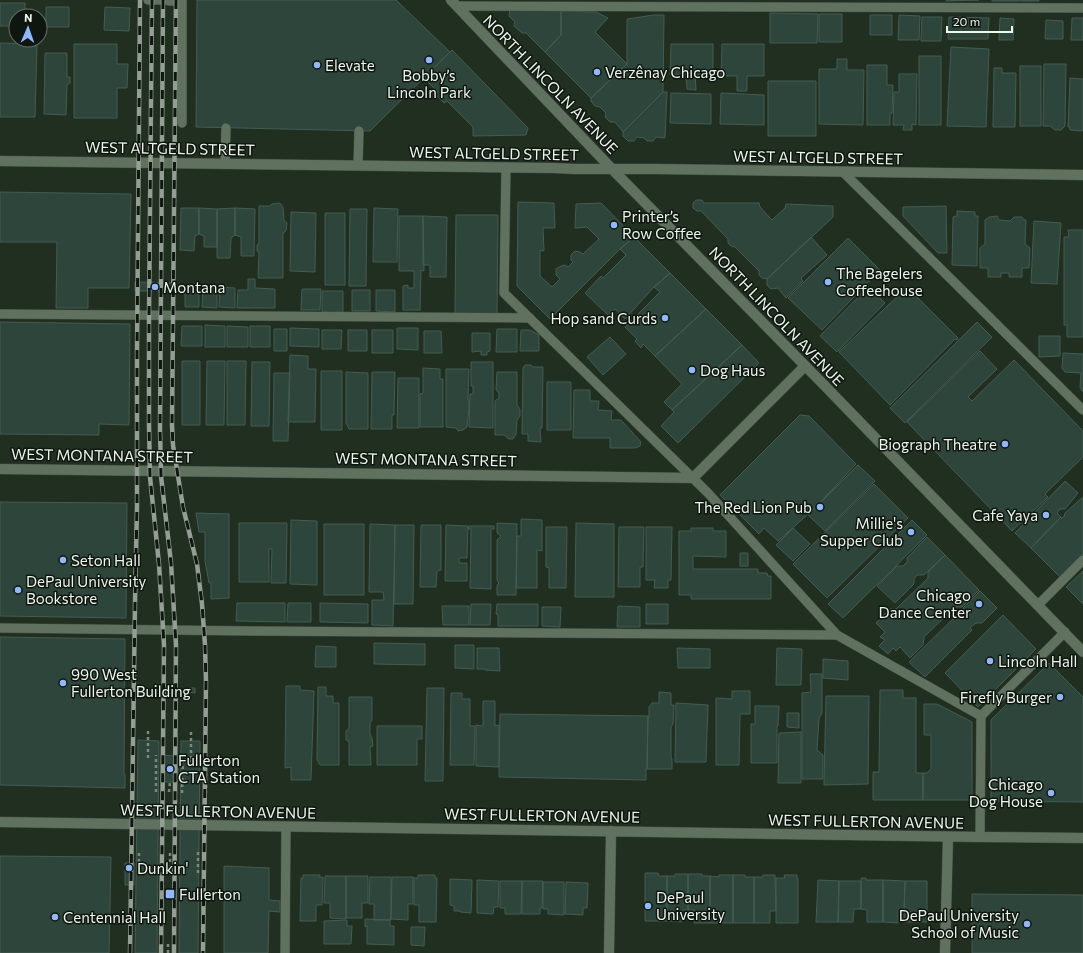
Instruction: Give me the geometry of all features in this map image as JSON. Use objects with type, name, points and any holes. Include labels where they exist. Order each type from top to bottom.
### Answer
[{"type":"street","name":"NORTH LINCOLN AVENUE","points":[[454,3],[612,169],[1083,652]]},
{"type":"street","name":"WEST ALTGELD STREET","points":[[0,161],[1083,175]]},
{"type":"street","points":[[693,478],[805,366]]},
{"type":"street","name":"WEST MONTANA STREET","points":[[0,469],[693,478]]},
{"type":"street","name":"WEST FULLERTON AVENUE","points":[[0,822],[980,838],[1083,838]]},
{"type":"street","points":[[609,953],[611,832]]},
{"type":"street","points":[[945,953],[948,837]]},
{"type":"lane","points":[[148,0],[182,1],[182,123]]},
{"type":"lane","points":[[454,3],[1083,8]]},
{"type":"lane","points":[[225,164],[226,128]]},
{"type":"lane","points":[[358,166],[359,131]]},
{"type":"lane","points":[[506,167],[504,293],[693,478],[837,635],[981,716]]},
{"type":"lane","points":[[843,172],[1083,410]]},
{"type":"lane","points":[[0,314],[530,318]]},
{"type":"lane","points":[[1038,605],[1083,560]]},
{"type":"lane","points":[[0,628],[837,635]]},
{"type":"lane","points":[[980,838],[981,716],[1064,632]]},
{"type":"lane","points":[[285,953],[286,827]]},
{"type":"path","points":[[148,731],[148,758]]},
{"type":"path","points":[[191,731],[191,759]]},
{"type":"path","points":[[156,755],[156,792]]},
{"type":"path","points":[[182,792],[183,755]]},
{"type":"path","points":[[182,761],[206,761],[206,793]]},
{"type":"path","points":[[169,792],[170,782]]},
{"type":"path","points":[[139,851],[139,874]]},
{"type":"path","points":[[170,852],[170,874]]},
{"type":"path","points":[[198,852],[198,874]]},
{"type":"path","points":[[168,941],[168,953]]},
{"type":"building","name":"Elevate","points":[[197,0],[396,0],[450,52],[370,131],[196,127]]},
{"type":"building","points":[[946,0],[979,0],[946,1]]},
{"type":"building","points":[[1019,0],[1019,1],[992,1]]},
{"type":"building","points":[[1039,0],[1039,1],[1020,1]]},
{"type":"building","points":[[0,3],[25,3],[25,8],[8,8],[8,26],[0,26]]},
{"type":"building","points":[[69,7],[69,27],[48,27],[48,8],[46,8]]},
{"type":"building","points":[[105,7],[130,8],[129,31],[104,30]]},
{"type":"building","points":[[510,9],[561,11],[561,35],[545,52],[526,33],[522,33],[514,26],[515,22],[509,16]]},
{"type":"building","points":[[561,11],[596,12],[608,18],[595,32],[627,64],[591,98],[545,52],[561,35]]},
{"type":"building","points":[[770,13],[818,14],[817,43],[770,43]]},
{"type":"building","points":[[819,14],[842,14],[842,42],[819,42]]},
{"type":"building","points":[[664,15],[663,92],[623,132],[615,122],[610,122],[605,117],[606,113],[600,107],[595,106],[591,101],[591,98],[627,64],[627,19]]},
{"type":"building","points":[[870,15],[892,15],[892,35],[870,35]]},
{"type":"building","points":[[899,15],[920,16],[919,40],[898,40]]},
{"type":"building","points":[[922,17],[942,17],[941,41],[921,41]]},
{"type":"building","points":[[949,17],[989,18],[988,39],[948,39]]},
{"type":"building","points":[[1000,18],[1014,19],[1013,40],[999,40]]},
{"type":"building","points":[[1072,18],[1083,18],[1083,40],[1071,40]]},
{"type":"building","points":[[1046,20],[1063,21],[1063,39],[1045,39]]},
{"type":"building","points":[[0,43],[8,43],[8,48],[37,48],[35,117],[0,117]]},
{"type":"building","points":[[74,44],[117,44],[117,64],[128,64],[127,88],[117,88],[117,118],[74,118]]},
{"type":"building","points":[[671,44],[713,44],[713,75],[695,75],[696,90],[687,89],[686,75],[670,75]]},
{"type":"building","points":[[722,44],[764,44],[764,76],[747,76],[747,91],[737,91],[737,76],[721,76]]},
{"type":"building","points":[[951,47],[989,49],[986,127],[947,126]]},
{"type":"building","points":[[452,50],[528,128],[526,135],[473,136],[473,127],[447,101],[444,103],[436,95],[438,92],[424,78]]},
{"type":"building","points":[[45,53],[67,53],[67,77],[70,77],[70,83],[67,85],[66,115],[44,114]]},
{"type":"building","points":[[919,56],[941,56],[941,125],[919,125]]},
{"type":"building","points":[[837,59],[847,59],[847,70],[864,70],[863,125],[819,124],[819,69],[837,69]]},
{"type":"building","points":[[1044,64],[1066,64],[1065,126],[1061,130],[1055,130],[1050,126],[1043,126]]},
{"type":"building","points":[[867,65],[887,65],[887,85],[893,85],[890,125],[867,125]]},
{"type":"building","points":[[1020,66],[1041,66],[1041,126],[1020,126]]},
{"type":"building","points":[[994,68],[1002,68],[1002,73],[1016,73],[1015,127],[993,127]]},
{"type":"building","points":[[899,74],[917,74],[916,125],[912,124],[912,130],[903,130],[904,125],[893,125],[894,92],[899,92]]},
{"type":"building","points":[[1070,78],[1083,79],[1082,131],[1070,130],[1070,127],[1068,127]]},
{"type":"building","points":[[768,81],[816,81],[816,136],[768,136]]},
{"type":"building","points":[[663,92],[667,92],[665,138],[656,137],[653,141],[647,141],[644,138],[637,137],[634,141],[628,141],[623,136],[623,132]]},
{"type":"building","points":[[671,93],[711,94],[711,124],[670,123]]},
{"type":"building","points":[[721,93],[764,95],[764,125],[720,124]]},
{"type":"building","points":[[0,192],[131,194],[129,288],[88,288],[88,308],[56,308],[57,242],[0,242]]},
{"type":"building","points":[[696,200],[702,200],[704,203],[759,203],[760,207],[772,220],[785,208],[786,204],[833,206],[833,217],[767,279],[762,278],[759,275],[759,271],[735,247],[728,243],[728,239],[701,211],[697,211],[693,208],[693,203]]},
{"type":"building","points":[[518,202],[554,203],[555,228],[543,228],[544,251],[540,250],[540,276],[552,287],[560,279],[556,275],[556,269],[565,265],[568,267],[573,262],[571,260],[571,255],[575,251],[583,254],[599,239],[587,227],[575,228],[576,204],[601,203],[634,237],[550,319],[517,286]]},
{"type":"building","points":[[280,203],[283,207],[284,220],[287,223],[286,231],[283,233],[283,278],[258,278],[259,252],[257,251],[257,245],[259,243],[259,206],[270,206],[272,204]]},
{"type":"building","points":[[946,206],[947,253],[938,253],[903,216],[903,207]]},
{"type":"building","points":[[181,208],[199,208],[199,234],[195,236],[194,251],[180,250]]},
{"type":"building","points":[[199,208],[217,209],[217,247],[204,247],[204,236],[199,234]]},
{"type":"building","points":[[235,208],[255,209],[254,256],[241,256],[241,237],[235,235]]},
{"type":"building","points":[[235,208],[235,235],[231,238],[230,258],[217,258],[217,209]]},
{"type":"building","points":[[374,208],[398,209],[397,262],[373,262]]},
{"type":"building","points":[[350,209],[367,209],[366,286],[349,286]]},
{"type":"building","points":[[957,211],[975,212],[975,216],[978,216],[977,266],[952,265],[953,217],[957,216]]},
{"type":"building","points":[[291,212],[316,213],[315,272],[290,271]]},
{"type":"building","points":[[325,213],[345,213],[345,285],[325,285]]},
{"type":"building","points":[[456,215],[498,215],[497,314],[455,313]]},
{"type":"building","points":[[399,216],[423,216],[424,271],[421,270],[420,310],[403,310],[403,286],[408,285],[408,288],[414,288],[414,271],[399,271]]},
{"type":"building","points":[[423,216],[447,217],[446,277],[430,277],[430,265],[423,265]]},
{"type":"building","points":[[997,216],[999,220],[1010,221],[1014,217],[1022,217],[1026,220],[1025,244],[1030,248],[1029,268],[1022,268],[1022,277],[1009,277],[1009,273],[1001,273],[1001,277],[988,277],[988,268],[980,268],[980,248],[985,244],[985,220],[989,217]]},
{"type":"building","points":[[1034,221],[1061,223],[1057,284],[1031,283]]},
{"type":"building","points":[[1068,230],[1083,230],[1083,337],[1067,337],[1067,325],[1064,325],[1064,237],[1069,237]]},
{"type":"building","points":[[634,237],[670,273],[654,287],[625,319],[615,309],[609,316],[585,293],[601,276],[603,278],[626,255],[620,249]]},
{"type":"building","points":[[811,237],[827,255],[801,278],[803,281],[786,298],[778,288],[771,289],[767,285],[767,279]]},
{"type":"building","points":[[848,238],[880,270],[822,330],[788,298]]},
{"type":"building","name":"Hop sand Curds","points":[[670,273],[706,309],[655,356],[643,344],[641,348],[635,341],[637,339],[625,327],[660,292],[654,287]]},
{"type":"building","points":[[248,279],[255,279],[255,288],[275,289],[275,308],[237,308],[238,290],[248,290]]},
{"type":"building","name":"Montana","points":[[135,282],[175,283],[175,291],[135,291]]},
{"type":"building","points":[[906,286],[958,338],[957,340],[955,339],[890,405],[839,352],[905,289],[904,288]]},
{"type":"building","points":[[185,287],[199,287],[199,307],[185,307]]},
{"type":"building","points":[[203,287],[217,287],[217,308],[202,307]]},
{"type":"building","points":[[220,287],[235,288],[235,308],[219,307]]},
{"type":"building","points":[[868,287],[885,303],[837,352],[820,336]]},
{"type":"building","points":[[302,289],[321,289],[320,310],[301,310]]},
{"type":"building","points":[[352,290],[370,290],[370,311],[352,311]]},
{"type":"building","points":[[376,290],[395,290],[395,312],[376,311]]},
{"type":"building","points":[[322,291],[343,291],[343,312],[322,312]]},
{"type":"building","name":"Dog Haus","points":[[706,309],[742,345],[672,410],[664,402],[682,384],[655,356]]},
{"type":"building","points":[[0,322],[130,324],[129,425],[99,424],[99,435],[0,434]]},
{"type":"building","points":[[977,322],[992,337],[905,423],[890,408]]},
{"type":"building","points":[[205,325],[225,326],[225,347],[205,347]]},
{"type":"building","points":[[182,326],[202,326],[202,346],[181,346]]},
{"type":"building","points":[[227,326],[248,327],[248,347],[227,347]]},
{"type":"building","points":[[250,326],[270,326],[270,347],[250,347]]},
{"type":"building","points":[[290,328],[319,329],[319,347],[290,346]]},
{"type":"building","points":[[397,328],[418,328],[418,350],[397,349]]},
{"type":"building","points":[[274,329],[287,329],[287,351],[274,351]]},
{"type":"building","points":[[497,329],[517,329],[517,352],[496,352]]},
{"type":"building","points":[[322,330],[342,330],[341,349],[322,349]]},
{"type":"building","points":[[348,330],[367,330],[367,351],[348,351]]},
{"type":"building","points":[[372,330],[393,330],[393,353],[372,353]]},
{"type":"building","points":[[521,330],[530,330],[539,335],[539,351],[520,351]]},
{"type":"building","points":[[424,331],[441,331],[442,353],[424,353]]},
{"type":"building","points":[[472,333],[490,333],[490,351],[487,352],[487,355],[481,355],[481,351],[472,352]]},
{"type":"building","points":[[1039,336],[1060,336],[1060,356],[1039,357]]},
{"type":"building","points":[[610,337],[626,354],[603,375],[587,357]]},
{"type":"building","points":[[742,345],[759,363],[678,443],[661,426],[674,412],[672,410]]},
{"type":"building","name":"Biograph Theatre","points":[[980,351],[997,369],[968,397],[972,401],[1014,360],[1083,431],[1083,457],[1045,494],[1048,497],[1012,531],[907,422]]},
{"type":"building","points":[[1063,353],[1083,354],[1083,391],[1080,387],[1081,373],[1065,372],[1062,368]]},
{"type":"building","points":[[290,355],[308,356],[308,369],[316,369],[315,422],[288,422]]},
{"type":"building","points":[[182,361],[200,361],[200,425],[182,425]]},
{"type":"building","points":[[207,361],[225,361],[224,425],[206,425]]},
{"type":"building","points":[[227,361],[246,361],[245,425],[227,425]]},
{"type":"building","points":[[252,362],[270,362],[269,426],[251,426]]},
{"type":"building","points":[[471,362],[493,362],[493,428],[469,427],[470,394],[473,394],[473,386],[471,386]]},
{"type":"building","points":[[525,365],[543,367],[542,428],[540,428],[541,442],[528,441],[528,434],[522,434],[523,368]]},
{"type":"building","points":[[423,368],[440,369],[440,379],[443,379],[443,427],[420,427],[420,394],[423,393]]},
{"type":"building","points":[[446,369],[469,369],[469,408],[467,427],[463,430],[458,431],[456,428],[446,427]]},
{"type":"building","points":[[321,371],[342,371],[342,430],[321,430]]},
{"type":"building","points":[[346,372],[368,373],[368,429],[349,429],[346,423]]},
{"type":"building","points":[[372,372],[395,372],[394,415],[392,415],[392,429],[371,429]]},
{"type":"building","points":[[497,372],[517,372],[517,405],[520,409],[520,416],[517,420],[516,434],[513,439],[509,439],[504,435],[495,435],[495,401],[499,398],[499,393],[496,390]]},
{"type":"building","points":[[274,373],[290,373],[288,441],[273,441]]},
{"type":"building","points":[[398,378],[419,378],[419,428],[397,428]]},
{"type":"building","points":[[547,382],[571,382],[571,430],[547,430]]},
{"type":"building","points":[[574,390],[590,390],[590,401],[599,401],[598,410],[612,411],[611,420],[621,420],[641,442],[640,446],[635,448],[610,448],[610,438],[573,438]]},
{"type":"building","points":[[800,415],[809,416],[856,464],[816,507],[778,541],[764,528],[759,534],[720,495]]},
{"type":"building","points":[[858,465],[875,481],[825,531],[808,515]]},
{"type":"building","name":"Cafe Yaya","points":[[1065,481],[1078,493],[1065,509],[1060,509],[1057,513],[1061,517],[1031,548],[1015,533]]},
{"type":"building","points":[[874,484],[908,518],[827,598],[793,564]]},
{"type":"building","points":[[1083,497],[1083,554],[1060,577],[1031,548]]},
{"type":"building","name":"Seton Hall","points":[[0,502],[127,503],[126,618],[0,616]]},
{"type":"building","points":[[196,513],[229,514],[229,598],[211,599],[211,583],[209,583],[205,561],[205,532],[199,532]]},
{"type":"building","points":[[521,519],[542,520],[542,551],[537,550],[537,588],[516,588],[517,536],[521,536]]},
{"type":"building","points":[[291,520],[317,521],[317,585],[290,584]]},
{"type":"building","points":[[912,520],[927,535],[843,618],[828,604]]},
{"type":"building","points":[[239,523],[287,523],[286,583],[271,583],[272,549],[269,549],[269,582],[239,582]]},
{"type":"building","points":[[497,523],[517,524],[516,595],[497,595],[497,585],[499,583],[497,580],[497,540],[501,536],[497,533]]},
{"type":"building","points":[[576,523],[614,524],[614,597],[575,597]]},
{"type":"building","points":[[324,524],[364,524],[364,595],[324,595]]},
{"type":"building","points":[[370,524],[395,525],[393,626],[372,625],[372,600],[384,600],[383,592],[369,592]]},
{"type":"building","points":[[395,525],[414,525],[413,604],[394,604]]},
{"type":"building","points":[[421,525],[441,525],[441,570],[437,571],[436,587],[420,587]]},
{"type":"building","points":[[446,525],[468,526],[467,558],[459,558],[459,563],[467,563],[467,581],[445,581]]},
{"type":"building","points":[[469,526],[494,526],[494,529],[491,529],[491,589],[470,588],[471,529],[468,529]]},
{"type":"building","points":[[546,527],[567,527],[566,588],[549,588],[549,568],[546,567]]},
{"type":"building","points":[[619,527],[644,527],[643,567],[640,567],[640,587],[618,587]]},
{"type":"building","points":[[646,527],[672,527],[671,580],[668,580],[668,588],[654,588],[655,580],[646,580]]},
{"type":"building","points":[[691,528],[713,528],[713,531],[726,531],[726,557],[693,556],[693,569],[758,569],[758,573],[767,573],[768,576],[771,576],[771,599],[691,599],[691,595],[679,595],[679,531],[691,531]]},
{"type":"building","points":[[793,528],[810,544],[793,561],[776,545]]},
{"type":"building","points":[[927,537],[945,555],[924,575],[917,575],[914,579],[914,584],[895,603],[877,586],[897,566],[903,566],[907,562],[907,558]]},
{"type":"building","points":[[740,553],[748,553],[748,566],[740,566]]},
{"type":"building","points":[[945,555],[979,590],[962,607],[955,607],[924,637],[923,645],[910,658],[900,647],[896,651],[893,648],[888,654],[879,646],[885,640],[880,637],[885,632],[876,623],[890,609],[896,609],[928,578],[928,572]]},
{"type":"building","points":[[1083,571],[1083,604],[1066,587]]},
{"type":"building","points":[[980,591],[997,608],[982,623],[976,623],[970,628],[972,630],[925,677],[909,662],[960,612],[964,616],[967,613],[963,608]]},
{"type":"building","points":[[237,603],[285,603],[285,622],[236,621]]},
{"type":"building","points":[[288,603],[311,603],[311,622],[287,622]]},
{"type":"building","points":[[320,603],[368,604],[368,623],[320,622]]},
{"type":"building","points":[[471,604],[491,604],[490,625],[470,625]]},
{"type":"building","points":[[497,604],[538,604],[538,626],[498,626],[498,615],[496,614]]},
{"type":"building","points":[[646,604],[668,604],[668,624],[646,624]]},
{"type":"building","points":[[442,606],[469,606],[469,625],[443,625]]},
{"type":"building","points":[[618,606],[640,607],[640,627],[617,627]]},
{"type":"building","points":[[542,607],[561,607],[560,627],[542,626]]},
{"type":"building","name":"Lincoln Hall","points":[[1003,615],[1036,649],[978,707],[945,673]]},
{"type":"building","name":"990 West Fullerton Building","points":[[0,637],[125,639],[125,788],[0,785]]},
{"type":"building","points":[[374,643],[425,644],[425,665],[374,664]]},
{"type":"building","points":[[455,645],[474,645],[474,669],[455,668]]},
{"type":"building","points":[[316,646],[336,647],[336,667],[315,667]]},
{"type":"building","points":[[477,648],[499,648],[500,671],[477,669]]},
{"type":"building","points":[[677,648],[710,649],[710,668],[678,668]]},
{"type":"building","points":[[777,648],[802,649],[801,685],[776,685]]},
{"type":"building","points":[[823,659],[848,661],[848,680],[823,678]]},
{"type":"building","points":[[1049,663],[1083,697],[1083,802],[991,801],[991,720]]},
{"type":"building","points":[[810,674],[822,674],[822,713],[819,718],[817,750],[823,755],[823,779],[802,779],[802,693],[811,692]]},
{"type":"building","points":[[286,686],[300,686],[300,690],[314,691],[311,780],[291,780],[291,767],[285,768]]},
{"type":"building","points":[[318,687],[326,687],[326,696],[333,696],[333,703],[339,703],[339,765],[320,765],[317,760]]},
{"type":"building","points":[[188,688],[195,688],[195,693],[188,692]]},
{"type":"building","points":[[427,688],[444,688],[443,781],[425,781]]},
{"type":"building","points":[[880,690],[903,690],[903,698],[916,698],[916,773],[923,773],[923,800],[873,800],[873,772],[879,772]]},
{"type":"building","points":[[732,691],[750,691],[750,714],[740,714],[739,765],[716,765],[716,698],[732,699]]},
{"type":"building","points":[[659,692],[671,693],[671,705],[674,705],[673,724],[671,727],[672,769],[647,769],[649,707],[652,703],[659,703]]},
{"type":"building","points":[[451,693],[462,693],[462,699],[470,699],[470,726],[475,726],[474,765],[450,765]]},
{"type":"building","points":[[826,696],[869,696],[868,784],[824,785]]},
{"type":"building","points":[[349,697],[372,697],[372,720],[370,723],[370,734],[373,746],[370,747],[371,765],[349,765],[349,742],[346,740],[346,731],[349,728]]},
{"type":"building","points":[[483,701],[495,701],[495,726],[499,725],[499,767],[476,766],[476,725],[483,726]]},
{"type":"building","points":[[676,703],[708,705],[706,762],[675,762]]},
{"type":"building","points":[[924,704],[937,704],[972,722],[972,800],[923,800],[923,773],[927,773],[931,769],[931,735],[924,735]]},
{"type":"building","points":[[755,706],[779,706],[777,726],[777,763],[751,763],[751,724],[755,724]]},
{"type":"building","points":[[787,713],[799,713],[799,728],[787,727]]},
{"type":"building","points":[[500,714],[648,716],[646,780],[499,777]]},
{"type":"building","points":[[377,726],[422,726],[422,739],[417,739],[417,765],[377,765]]},
{"type":"building","points":[[801,732],[801,783],[778,783],[779,733]]},
{"type":"building","points":[[138,740],[159,741],[157,953],[135,953]]},
{"type":"building","points":[[181,741],[200,741],[198,953],[179,953]]},
{"type":"building","name":"Fullerton CTA Station","points":[[161,755],[178,756],[178,782],[161,782]]},
{"type":"building","name":"Centennial Hall","points":[[0,856],[111,857],[109,953],[0,953]]},
{"type":"building","name":"Dunkin'","points":[[125,863],[134,863],[134,885],[125,885]]},
{"type":"building","points":[[224,866],[269,868],[269,900],[280,901],[280,912],[269,911],[268,953],[224,953]]},
{"type":"building","points":[[645,873],[658,873],[659,876],[667,876],[667,921],[645,921]]},
{"type":"building","points":[[675,874],[688,874],[688,910],[682,910],[682,922],[667,921],[667,876],[675,876]]},
{"type":"building","points":[[688,874],[702,874],[702,876],[710,876],[710,923],[694,923],[695,910],[688,910]]},
{"type":"building","points":[[303,875],[320,875],[320,878],[323,877],[322,905],[316,905],[316,921],[300,921],[301,878],[303,878]]},
{"type":"building","points":[[418,875],[435,875],[435,878],[437,878],[436,922],[419,922],[419,905],[414,905],[414,878],[418,878]]},
{"type":"building","points":[[719,875],[733,875],[733,923],[710,923],[710,876],[719,877]]},
{"type":"building","points":[[733,875],[754,877],[754,923],[733,923]]},
{"type":"building","points":[[763,875],[775,875],[776,911],[770,911],[770,923],[754,923],[754,877],[763,877]]},
{"type":"building","points":[[784,875],[797,875],[797,879],[798,878],[798,923],[776,923],[776,878],[785,878]]},
{"type":"building","points":[[325,876],[346,876],[346,919],[330,918],[330,903],[324,903]]},
{"type":"building","points":[[346,876],[368,876],[368,903],[362,903],[362,918],[346,918]]},
{"type":"building","points":[[370,877],[391,877],[391,920],[374,920],[374,904],[369,904]]},
{"type":"building","points":[[392,877],[413,877],[413,904],[408,904],[408,920],[391,919]]},
{"type":"building","points":[[861,878],[866,878],[866,880],[883,880],[883,922],[867,922],[867,910],[861,909]]},
{"type":"building","points":[[450,879],[472,880],[471,913],[454,911],[454,906],[450,905]]},
{"type":"building","points":[[477,880],[499,881],[498,907],[494,907],[493,914],[477,913]]},
{"type":"building","points":[[818,880],[839,881],[838,922],[816,922]]},
{"type":"building","points":[[883,880],[905,881],[904,909],[898,909],[898,923],[883,922]]},
{"type":"building","points":[[500,881],[522,881],[521,914],[505,914],[505,908],[500,908]]},
{"type":"building","points":[[522,881],[543,881],[542,908],[540,908],[540,914],[522,914]]},
{"type":"building","points":[[839,881],[861,881],[861,909],[854,909],[853,922],[838,922]]},
{"type":"building","points":[[905,881],[927,881],[927,922],[904,922]]},
{"type":"building","points":[[543,882],[564,882],[564,915],[548,914],[548,909],[543,909]]},
{"type":"building","points":[[566,882],[588,883],[587,908],[583,908],[583,915],[565,914]]},
{"type":"building","name":"DePaul University School of Music","points":[[972,894],[1083,895],[1083,953],[972,953]]},
{"type":"building","points":[[365,919],[390,920],[390,926],[394,926],[394,945],[367,944],[367,926],[365,927]]},
{"type":"building","points":[[347,920],[347,926],[352,926],[351,944],[324,944],[324,921]]},
{"type":"building","points":[[411,927],[425,927],[424,946],[411,945]]},
{"type":"railway","points":[[130,953],[137,506],[140,0]]},
{"type":"railway","points":[[152,0],[149,424],[150,477],[159,564],[164,645],[161,953]]},
{"type":"railway","points":[[163,0],[160,429],[161,476],[171,563],[176,645],[174,953]]},
{"type":"railway","points":[[176,0],[172,425],[173,445],[183,507],[197,564],[205,645],[206,682],[203,953]]},
{"type":"place","name":"Bobby’s Lincoln Park","points":[[429,60]]},
{"type":"place","name":"Elevate","points":[[317,65]]},
{"type":"place","name":"Verzênay Chicago","points":[[597,72]]},
{"type":"place","name":"Printer’s Row Coffee","points":[[614,225]]},
{"type":"place","name":"The Bagelers Coffeehouse","points":[[828,282]]},
{"type":"place","name":"Montana","points":[[155,287]]},
{"type":"place","name":"Hop sand Curds","points":[[665,318]]},
{"type":"place","name":"Dog Haus","points":[[692,370]]},
{"type":"place","name":"Biograph Theatre","points":[[1005,444]]},
{"type":"place","name":"The Red Lion Pub","points":[[820,507]]},
{"type":"place","name":"Cafe Yaya","points":[[1046,515]]},
{"type":"place","name":"Millie's Supper Club","points":[[911,532]]},
{"type":"place","name":"Seton Hall","points":[[63,560]]},
{"type":"place","name":"DePaul University Bookstore","points":[[18,590]]},
{"type":"place","name":"Chicago Dance Center","points":[[979,604]]},
{"type":"place","name":"Lincoln Hall","points":[[990,661]]},
{"type":"place","name":"990 West Fullerton Building","points":[[63,683]]},
{"type":"place","name":"Firefly Burger","points":[[1060,697]]},
{"type":"place","name":"Fullerton CTA Station","points":[[170,769]]},
{"type":"place","name":"Chicago Dog House","points":[[1051,793]]},
{"type":"place","name":"Dunkin'","points":[[129,868]]},
{"type":"place","name":"Fullerton","points":[[170,894]]},
{"type":"place","name":"DePaul University","points":[[648,906]]},
{"type":"place","name":"Centennial Hall","points":[[55,917]]},
{"type":"place","name":"DePaul University School of Music","points":[[1027,924]]}]
